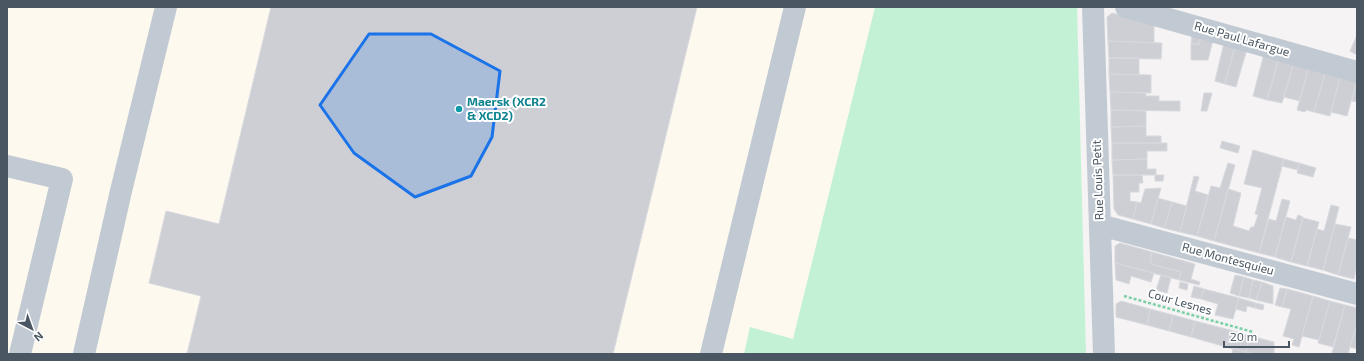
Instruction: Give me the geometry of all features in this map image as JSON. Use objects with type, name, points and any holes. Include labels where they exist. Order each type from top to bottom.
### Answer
[{"type":"street","points":[[84,354],[121,191],[166,7]]},
{"type":"street","points":[[711,354],[796,7]]},
{"type":"street","name":"Rue Louis Petit","points":[[1093,7],[1104,354]]},
{"type":"street","name":"Rue Paul Lafargue","points":[[1126,7],[1357,72]]},
{"type":"street","points":[[7,166],[62,179],[20,354]]},
{"type":"street","name":"Rue Montesquieu","points":[[1100,225],[1357,294]]},
{"type":"path","name":"Cour Lesnes","points":[[1102,293],[1126,296],[1253,332]]},
{"type":"highlighted area","points":[[369,34],[431,34],[500,71],[492,137],[471,176],[415,197],[354,153],[320,105]]},
{"type":"shaded area","points":[[7,7],[1077,7],[1086,354],[7,354]]},
{"type":"green space","points":[[875,7],[1077,7],[1086,354],[744,354],[750,327],[793,339]]},
{"type":"building","name":"Maersk (XCR2 & XCD2)","points":[[271,7],[697,7],[613,354],[187,354],[201,296],[149,283],[166,211],[219,224]]},
{"type":"building","points":[[1112,13],[1154,24],[1154,43],[1108,41],[1107,17]]},
{"type":"building","points":[[1192,34],[1201,36],[1199,44],[1191,44]]},
{"type":"building","points":[[1357,35],[1357,55],[1350,51]]},
{"type":"building","points":[[1201,36],[1213,40],[1208,60],[1191,60],[1191,44],[1199,44]]},
{"type":"building","points":[[1108,41],[1162,43],[1161,59],[1109,58]]},
{"type":"building","points":[[1224,43],[1235,46],[1225,84],[1215,81]]},
{"type":"building","points":[[1235,46],[1247,49],[1236,87],[1225,84]]},
{"type":"building","points":[[1264,54],[1279,58],[1267,100],[1253,96]]},
{"type":"building","points":[[1109,58],[1139,58],[1139,75],[1109,74]]},
{"type":"building","points":[[1279,58],[1294,62],[1282,103],[1267,100]]},
{"type":"building","points":[[1294,62],[1309,66],[1300,101],[1284,97]]},
{"type":"building","points":[[1309,66],[1326,70],[1314,112],[1297,110]]},
{"type":"building","points":[[1326,70],[1341,74],[1330,116],[1314,112]]},
{"type":"building","points":[[1109,74],[1151,75],[1151,93],[1110,92]]},
{"type":"building","points":[[1341,74],[1357,80],[1347,116],[1331,112]]},
{"type":"building","points":[[1357,80],[1357,102],[1352,101]]},
{"type":"building","points":[[1110,92],[1146,93],[1146,96],[1159,96],[1159,101],[1180,101],[1180,111],[1111,110]]},
{"type":"building","points":[[1204,93],[1212,93],[1207,111],[1201,111]]},
{"type":"building","points":[[1111,110],[1146,111],[1146,126],[1111,127]]},
{"type":"building","points":[[1146,126],[1146,136],[1161,136],[1161,143],[1112,143],[1111,127]]},
{"type":"building","points":[[1222,141],[1240,146],[1238,153],[1220,148]]},
{"type":"building","points":[[1112,143],[1167,143],[1167,151],[1147,151],[1147,159],[1112,160]]},
{"type":"building","points":[[1253,150],[1284,159],[1259,253],[1214,241],[1228,189],[1241,193],[1233,226],[1249,231],[1251,227],[1254,227],[1258,215],[1255,214],[1262,188],[1244,184]]},
{"type":"building","points":[[1147,159],[1147,169],[1156,169],[1156,175],[1113,175],[1112,160]]},
{"type":"building","points":[[1284,159],[1299,163],[1298,170],[1282,166]]},
{"type":"building","points":[[1228,163],[1235,165],[1214,241],[1197,236],[1211,186],[1220,188]]},
{"type":"building","points":[[1299,163],[1316,168],[1313,177],[1297,173]]},
{"type":"building","points":[[1113,175],[1142,175],[1143,183],[1139,183],[1139,192],[1130,192],[1130,201],[1137,202],[1133,219],[1118,215],[1114,209]]},
{"type":"building","points":[[1155,175],[1164,175],[1163,181],[1155,181]]},
{"type":"building","points":[[1194,176],[1199,177],[1195,191],[1208,195],[1197,236],[1180,232]]},
{"type":"building","points":[[1161,188],[1151,224],[1133,219],[1137,202],[1141,203],[1145,189]]},
{"type":"building","points":[[1158,198],[1172,202],[1164,228],[1151,224]]},
{"type":"building","points":[[1282,199],[1290,201],[1275,257],[1259,253],[1269,219],[1276,221]]},
{"type":"building","points":[[1172,202],[1187,206],[1180,232],[1164,228]]},
{"type":"building","points":[[1331,205],[1339,207],[1323,270],[1307,266],[1317,229],[1324,231]]},
{"type":"building","points":[[1298,215],[1303,217],[1291,262],[1275,257],[1286,217],[1296,220]]},
{"type":"building","points":[[1303,218],[1319,222],[1307,266],[1291,262]]},
{"type":"building","points":[[1335,224],[1351,227],[1338,275],[1323,270]]},
{"type":"building","points":[[1348,238],[1357,240],[1357,266],[1354,279],[1338,275]]},
{"type":"building","points":[[1120,243],[1152,252],[1150,262],[1154,265],[1181,272],[1179,280],[1115,263],[1115,246]]},
{"type":"building","points":[[1152,252],[1195,264],[1191,279],[1200,282],[1199,285],[1179,280],[1181,272],[1154,265],[1150,262]]},
{"type":"building","points":[[1115,263],[1154,273],[1151,282],[1131,276],[1129,284],[1116,280]]},
{"type":"building","points":[[1161,275],[1171,277],[1167,293],[1156,290]]},
{"type":"building","points":[[1235,275],[1244,277],[1239,296],[1230,293]]},
{"type":"building","points":[[1244,277],[1253,280],[1249,298],[1239,296]]},
{"type":"building","points":[[1253,280],[1262,282],[1256,300],[1249,298]]},
{"type":"building","points":[[1180,282],[1188,284],[1187,290],[1179,288]]},
{"type":"building","points":[[1262,282],[1273,286],[1273,304],[1256,300]]},
{"type":"building","points":[[1194,286],[1204,289],[1201,299],[1191,297]]},
{"type":"building","points":[[1280,288],[1287,289],[1282,307],[1275,305]]},
{"type":"building","points":[[1204,289],[1239,298],[1233,319],[1215,315],[1218,304],[1201,299]]},
{"type":"building","points":[[1287,289],[1313,296],[1299,347],[1292,345],[1294,339],[1283,336],[1291,309],[1282,307]]},
{"type":"building","points":[[1313,296],[1330,301],[1319,340],[1302,336]]},
{"type":"building","points":[[1239,298],[1256,303],[1255,308],[1247,306],[1246,312],[1236,309]]},
{"type":"building","points":[[1121,301],[1150,309],[1147,325],[1116,317],[1116,304]]},
{"type":"building","points":[[1330,301],[1345,305],[1333,347],[1318,343]]},
{"type":"building","points":[[1256,303],[1264,305],[1263,310],[1255,308]]},
{"type":"building","points":[[1345,305],[1357,308],[1357,324],[1348,354],[1336,354],[1332,353]]},
{"type":"building","points":[[1150,309],[1173,315],[1169,331],[1147,325]]},
{"type":"building","points":[[1173,315],[1195,321],[1191,337],[1169,331]]},
{"type":"building","points":[[1195,321],[1230,330],[1226,347],[1191,337]]},
{"type":"building","points":[[1357,324],[1357,349],[1350,347]]},
{"type":"building","points":[[1230,330],[1250,336],[1246,352],[1226,347]]},
{"type":"building","points":[[1250,336],[1274,342],[1274,354],[1254,354],[1246,352]]},
{"type":"building","points":[[1233,348],[1246,352],[1254,354],[1232,354]]},
{"type":"place","name":"Maersk (XCR2 & XCD2)","points":[[459,109]]}]
